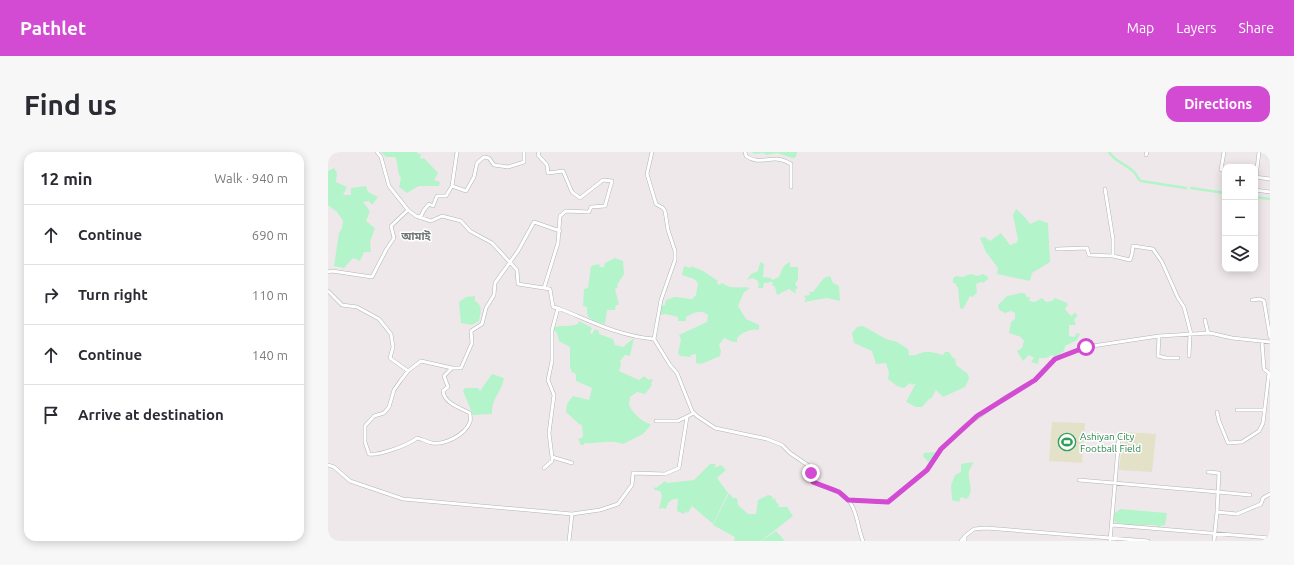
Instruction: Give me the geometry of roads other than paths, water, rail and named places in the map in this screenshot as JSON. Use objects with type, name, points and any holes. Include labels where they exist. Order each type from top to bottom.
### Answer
[{"type":"street","points":[[377,152],[390,186],[408,210],[420,218],[431,221],[442,216],[461,221],[470,231],[492,243],[517,270],[518,284],[550,289],[553,307],[582,317],[601,327],[637,337],[654,339]]},
{"type":"street","points":[[420,218],[429,204],[433,206],[438,196],[446,196],[452,186],[456,152]]},
{"type":"street","points":[[452,186],[466,192],[474,177],[477,163],[484,157],[489,158],[494,165],[508,167],[524,162],[524,152]]},
{"type":"street","points":[[652,152],[647,174],[656,204],[665,211],[668,230],[675,251],[675,260],[661,300],[654,339],[670,365],[677,373],[694,413],[715,428],[767,439],[782,445],[790,453],[809,466],[813,482],[839,492],[848,500],[857,516],[863,541]]},
{"type":"street","points":[[745,152],[746,156],[755,160],[769,156],[786,159],[791,164],[791,187]]},
{"type":"street","points":[[1221,170],[1224,152]]},
{"type":"street","points":[[1257,164],[1259,152]]},
{"type":"street","points":[[538,153],[547,165],[548,173],[563,171],[572,192],[580,198],[603,180],[612,182],[604,206],[591,207],[588,212],[566,211],[560,216],[560,232],[553,263],[544,288]]},
{"type":"street","points":[[1258,177],[1270,179]]},
{"type":"street","points":[[1105,189],[1113,239],[1113,256]]},
{"type":"street","points":[[1258,190],[1270,192]]},
{"type":"street","points":[[328,272],[332,271],[372,277],[394,238],[391,226],[408,210]]},
{"type":"street","points":[[452,368],[444,376],[448,387],[443,391],[444,395],[452,404],[470,413],[470,422],[464,432],[456,438],[444,442],[432,443],[417,438],[396,448],[386,450],[375,455],[368,454],[365,442],[365,426],[374,416],[384,413],[389,407],[394,390],[408,371],[421,361],[452,368],[461,368],[472,343],[471,332],[482,324],[486,308],[494,294],[496,283],[518,251],[534,222],[560,232]]},
{"type":"street","points":[[1057,249],[1087,248],[1089,255],[1113,256],[1130,260],[1133,246],[1153,249],[1162,262],[1178,298],[1184,307],[1190,334],[1189,356]]},
{"type":"street","points":[[328,291],[342,305],[357,307],[379,320],[391,334],[393,347],[390,358],[408,371]]},
{"type":"street","points":[[1252,300],[1260,299],[1264,301],[1270,337]]},
{"type":"street","points":[[544,468],[552,461],[549,433],[554,395],[548,380],[553,348],[552,330],[558,308]]},
{"type":"street","points":[[1205,320],[1208,333]]},
{"type":"street","points":[[848,500],[886,502],[897,496],[927,470],[941,449],[965,426],[1006,397],[1035,380],[1055,359],[1086,347],[1159,336],[1208,333],[1270,342]]},
{"type":"street","points":[[1159,336],[1158,356],[1178,358]]},
{"type":"street","points":[[1217,412],[1226,441],[1232,443],[1242,442],[1259,431],[1263,423],[1269,379],[1269,373],[1264,369],[1262,342]]},
{"type":"street","points":[[1237,410],[1264,410]]},
{"type":"street","points":[[656,421],[678,421],[694,413]]},
{"type":"street","points":[[328,465],[334,467],[350,481],[403,499],[572,514],[600,510],[618,504],[632,485],[633,473],[665,474],[679,468],[687,417]]},
{"type":"street","points":[[1110,539],[1119,437]]},
{"type":"street","points":[[552,457],[572,463]]},
{"type":"street","points":[[1208,472],[1219,473],[1214,541]]},
{"type":"street","points":[[1078,480],[1250,495]]},
{"type":"street","points":[[1217,512],[1237,514],[1262,504],[1263,498],[1270,494]]},
{"type":"street","points":[[570,541],[572,514]]},
{"type":"street","points":[[1112,525],[1270,538]]},
{"type":"street","points":[[961,541],[971,530],[986,528],[1148,541]]},
{"type":"street","points":[[964,541],[965,536]]},
{"type":"waterway","points":[[1109,152],[1132,170],[1141,181],[1186,188]]},
{"type":"waterway","points":[[1191,188],[1222,193]]},
{"type":"waterway","points":[[1258,197],[1270,199]]},
{"type":"place","name":"Ashiyan City Football Field","points":[[1067,442]]},
{"type":"district","name":"আমাই","points":[[416,236]]}]
